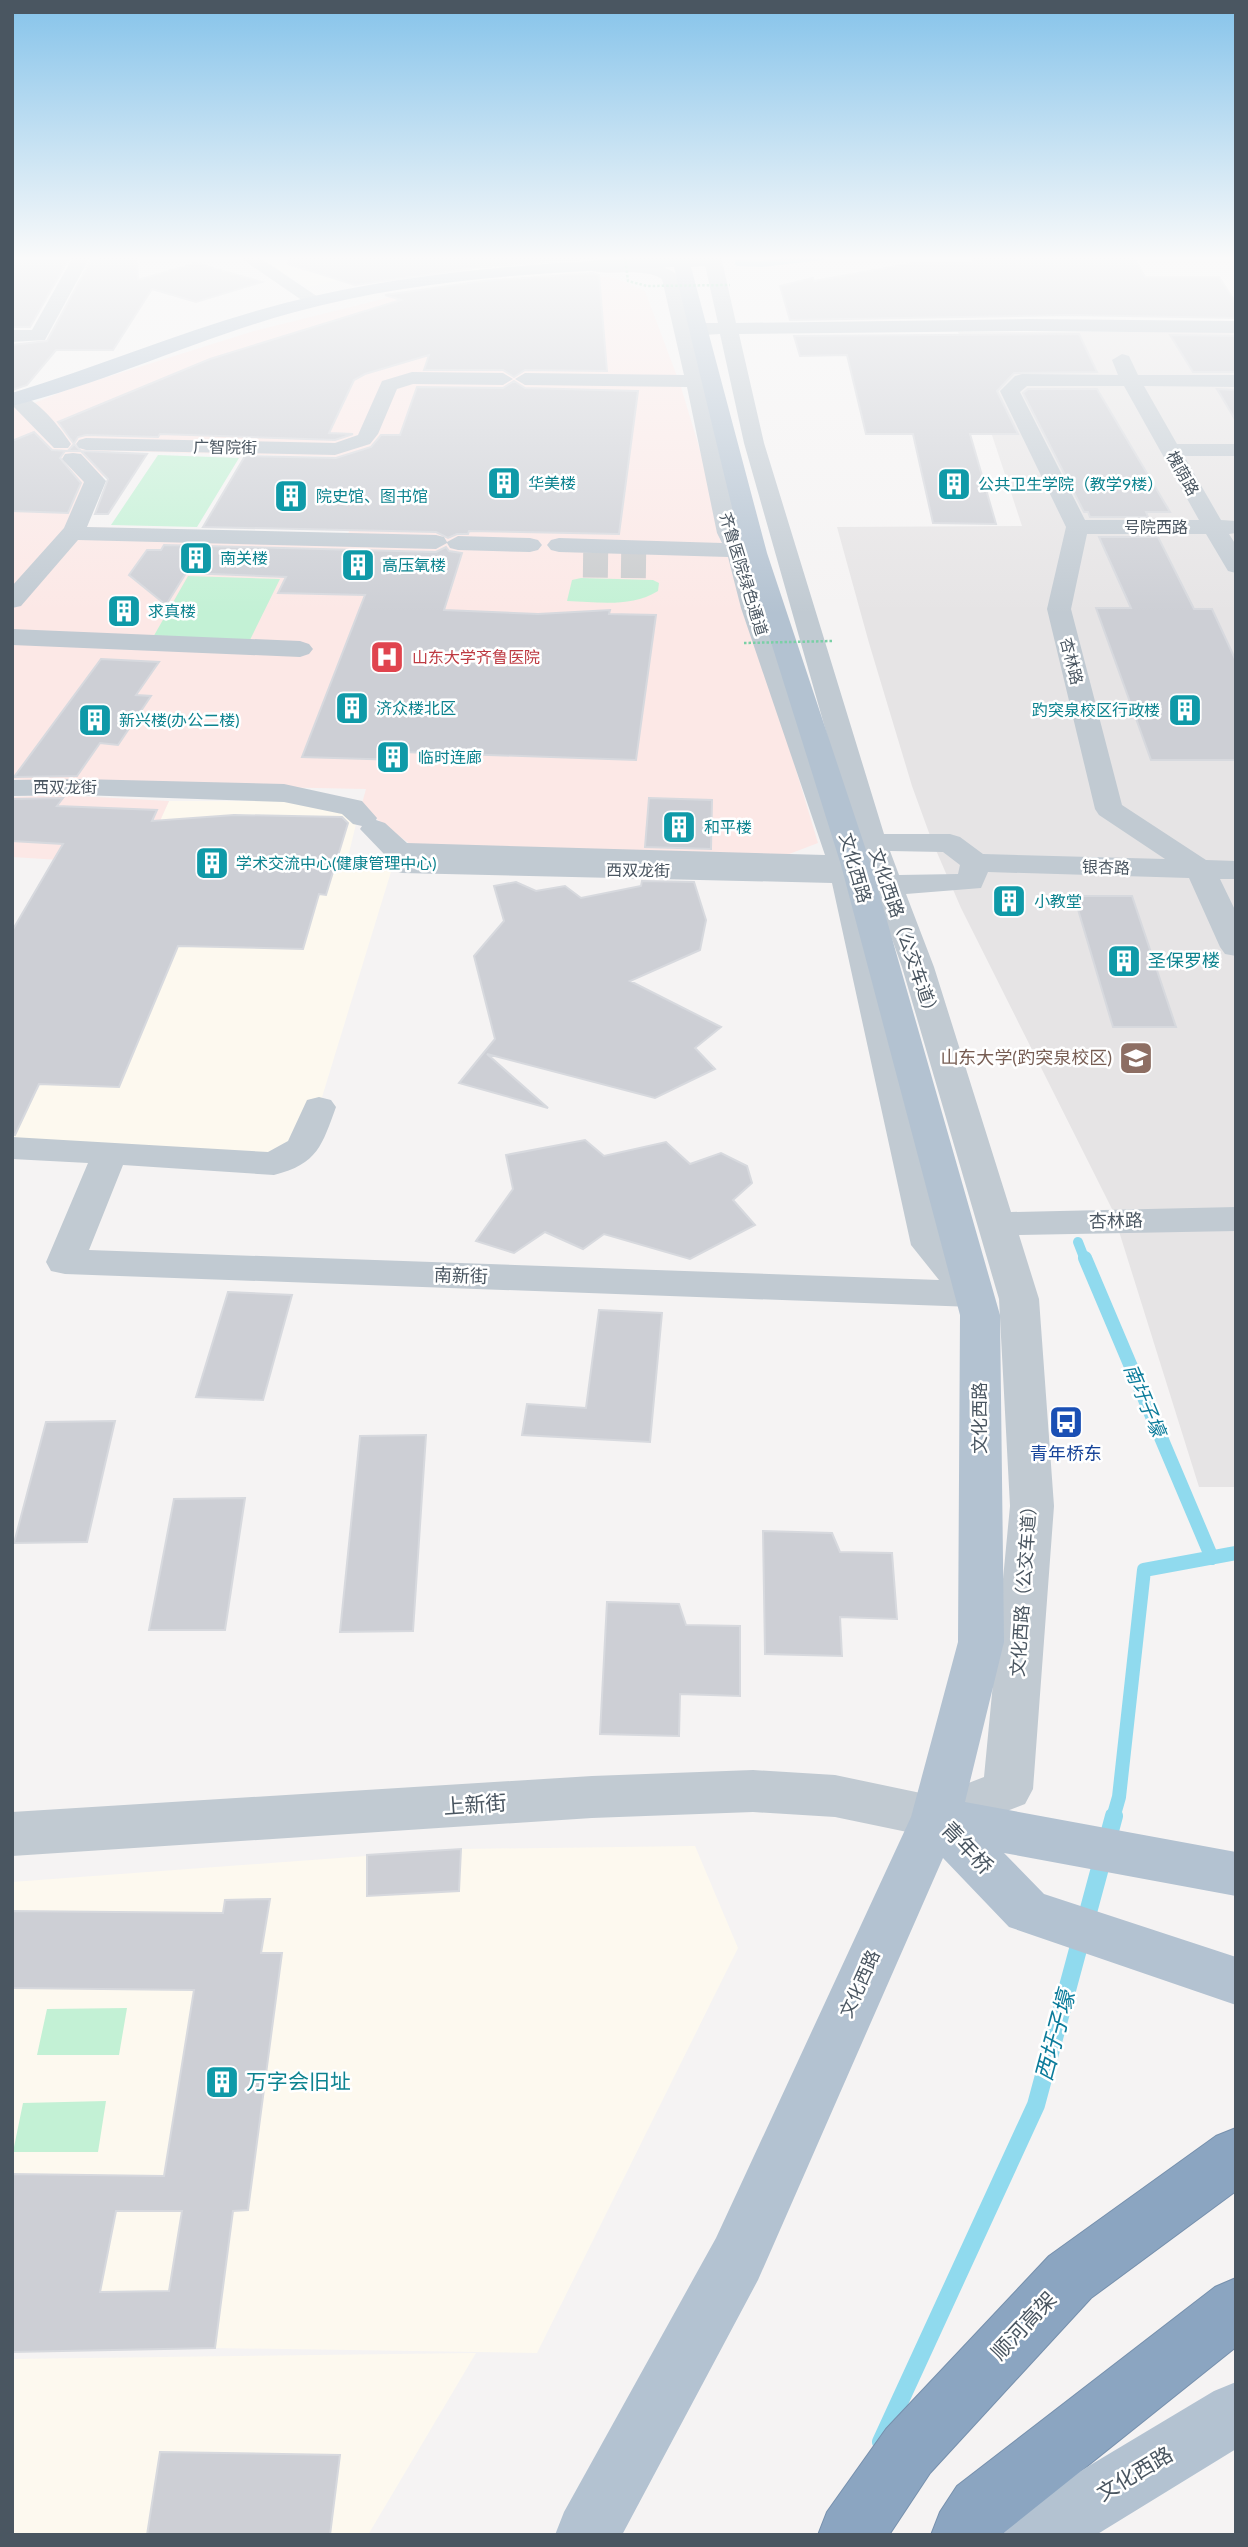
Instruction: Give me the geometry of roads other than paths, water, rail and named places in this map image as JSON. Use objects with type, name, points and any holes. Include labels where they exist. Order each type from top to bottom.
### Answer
[{"type":"highway","name":"顺河高架","points":[[850,2535],[908,2451],[1070,2277],[1236,2157]]},
{"type":"highway","points":[[963,2535],[980,2509],[1236,2308]]},
{"type":"main road","points":[[14,398],[72,376]]},
{"type":"main road","points":[[14,398],[89,376]]},
{"type":"main road","name":"文化西路","points":[[587,2535],[737,2259],[936,1817],[981,1642],[980,1315],[870,867],[755,553],[709,376]]},
{"type":"main road","name":"青年桥","points":[[936,1817],[1060,1843],[1236,1874]]},
{"type":"main road","name":"青年桥","points":[[936,1817],[1027,1911],[1236,1981]]},
{"type":"main road","name":"文化西路","points":[[1035,2535],[1236,2413]]},
{"type":"street","name":"齐鲁医院绿色通道","points":[[695,376],[728,533],[741,559],[753,608],[870,867]]},
{"type":"street","name":"文化西路（公交车道）","points":[[743,376],[754,443],[870,867],[918,967],[1019,1299],[1031,1506],[1008,1789],[936,1817]]},
{"type":"street","name":"槐荫路","points":[[1128,376],[1170,450],[1224,527],[1236,566]]},
{"type":"street","name":"广智院街","points":[[73,449],[335,449],[365,437],[389,385],[398,381],[412,378],[503,379]]},
{"type":"street","points":[[525,379],[696,381]]},
{"type":"street","points":[[1077,527],[1010,390],[1022,380],[1236,380]]},
{"type":"street","points":[[12,601],[71,533],[95,481],[73,449],[47,432],[29,405],[14,398]]},
{"type":"street","points":[[1170,450],[1236,450]]},
{"type":"street","name":"号院西路","points":[[1077,527],[1224,527]]},
{"type":"street","name":"杏林路","points":[[1077,527],[1059,609],[1109,809],[1201,870]]},
{"type":"street","points":[[71,533],[530,545]]},
{"type":"street","points":[[559,545],[741,559]]},
{"type":"street","points":[[657,566],[741,559]]},
{"type":"street","points":[[12,637],[300,649]]},
{"type":"street","name":"西双龙街","points":[[12,788],[80,786],[284,793],[352,807],[399,852],[402,864],[870,867]]},
{"type":"street","points":[[950,843],[979,863],[970,882],[870,867],[950,843]]},
{"type":"street","points":[[1236,852],[1201,870],[1236,947]]},
{"type":"street","name":"银杏路","points":[[979,863],[1236,870]]},
{"type":"street","points":[[12,1148],[274,1164],[303,1147],[319,1107]]},
{"type":"street","name":"南新街","points":[[110,1153],[65,1262],[973,1294]]},
{"type":"street","name":"杏林路","points":[[996,1224],[1236,1219]]},
{"type":"street","name":"上新街","points":[[12,1834],[592,1797],[753,1791],[835,1796],[936,1817]]},
{"type":"waterway","name":"南圩子壕","points":[[1078,1242],[1085,1260]]},
{"type":"waterway","name":"南圩子壕","points":[[1085,1258],[1212,1557]]},
{"type":"waterway","points":[[1212,1557],[1236,1553]]},
{"type":"waterway","name":"西圩子壕","points":[[1113,1818],[1119,1797],[1144,1570],[1212,1557]]},
{"type":"waterway","name":"西圩子壕","points":[[881,2442],[1036,2105],[1114,1816]]},
{"type":"tunnel","points":[[583,565],[657,566]]},
{"type":"place","name":"华美楼","points":[[504,483]]},
{"type":"place","name":"公共卫生学院（教学9楼）","points":[[954,484]]},
{"type":"place","name":"院史馆、图书馆","points":[[291,496]]},
{"type":"place","name":"南关楼","points":[[196,558]]},
{"type":"place","name":"高压氧楼","points":[[358,565]]},
{"type":"place","name":"求真楼","points":[[124,611]]},
{"type":"place","name":"山东大学齐鲁医院","points":[[387,657]]},
{"type":"place","name":"济众楼北区","points":[[352,708]]},
{"type":"place","name":"趵突泉校区行政楼","points":[[1185,710]]},
{"type":"place","name":"新兴楼(办公二楼)","points":[[95,720]]},
{"type":"place","name":"临时连廊","points":[[393,757]]},
{"type":"place","name":"和平楼","points":[[679,827]]},
{"type":"place","name":"学术交流中心(健康管理中心)","points":[[212,863]]},
{"type":"place","name":"小教堂","points":[[1009,901]]},
{"type":"place","name":"圣保罗楼","points":[[1124,961]]},
{"type":"place","name":"山东大学(趵突泉校区)","points":[[1136,1058]]},
{"type":"place","name":"青年桥东","points":[[1066,1422]]},
{"type":"place","name":"万字会旧址","points":[[222,2082]]}]
